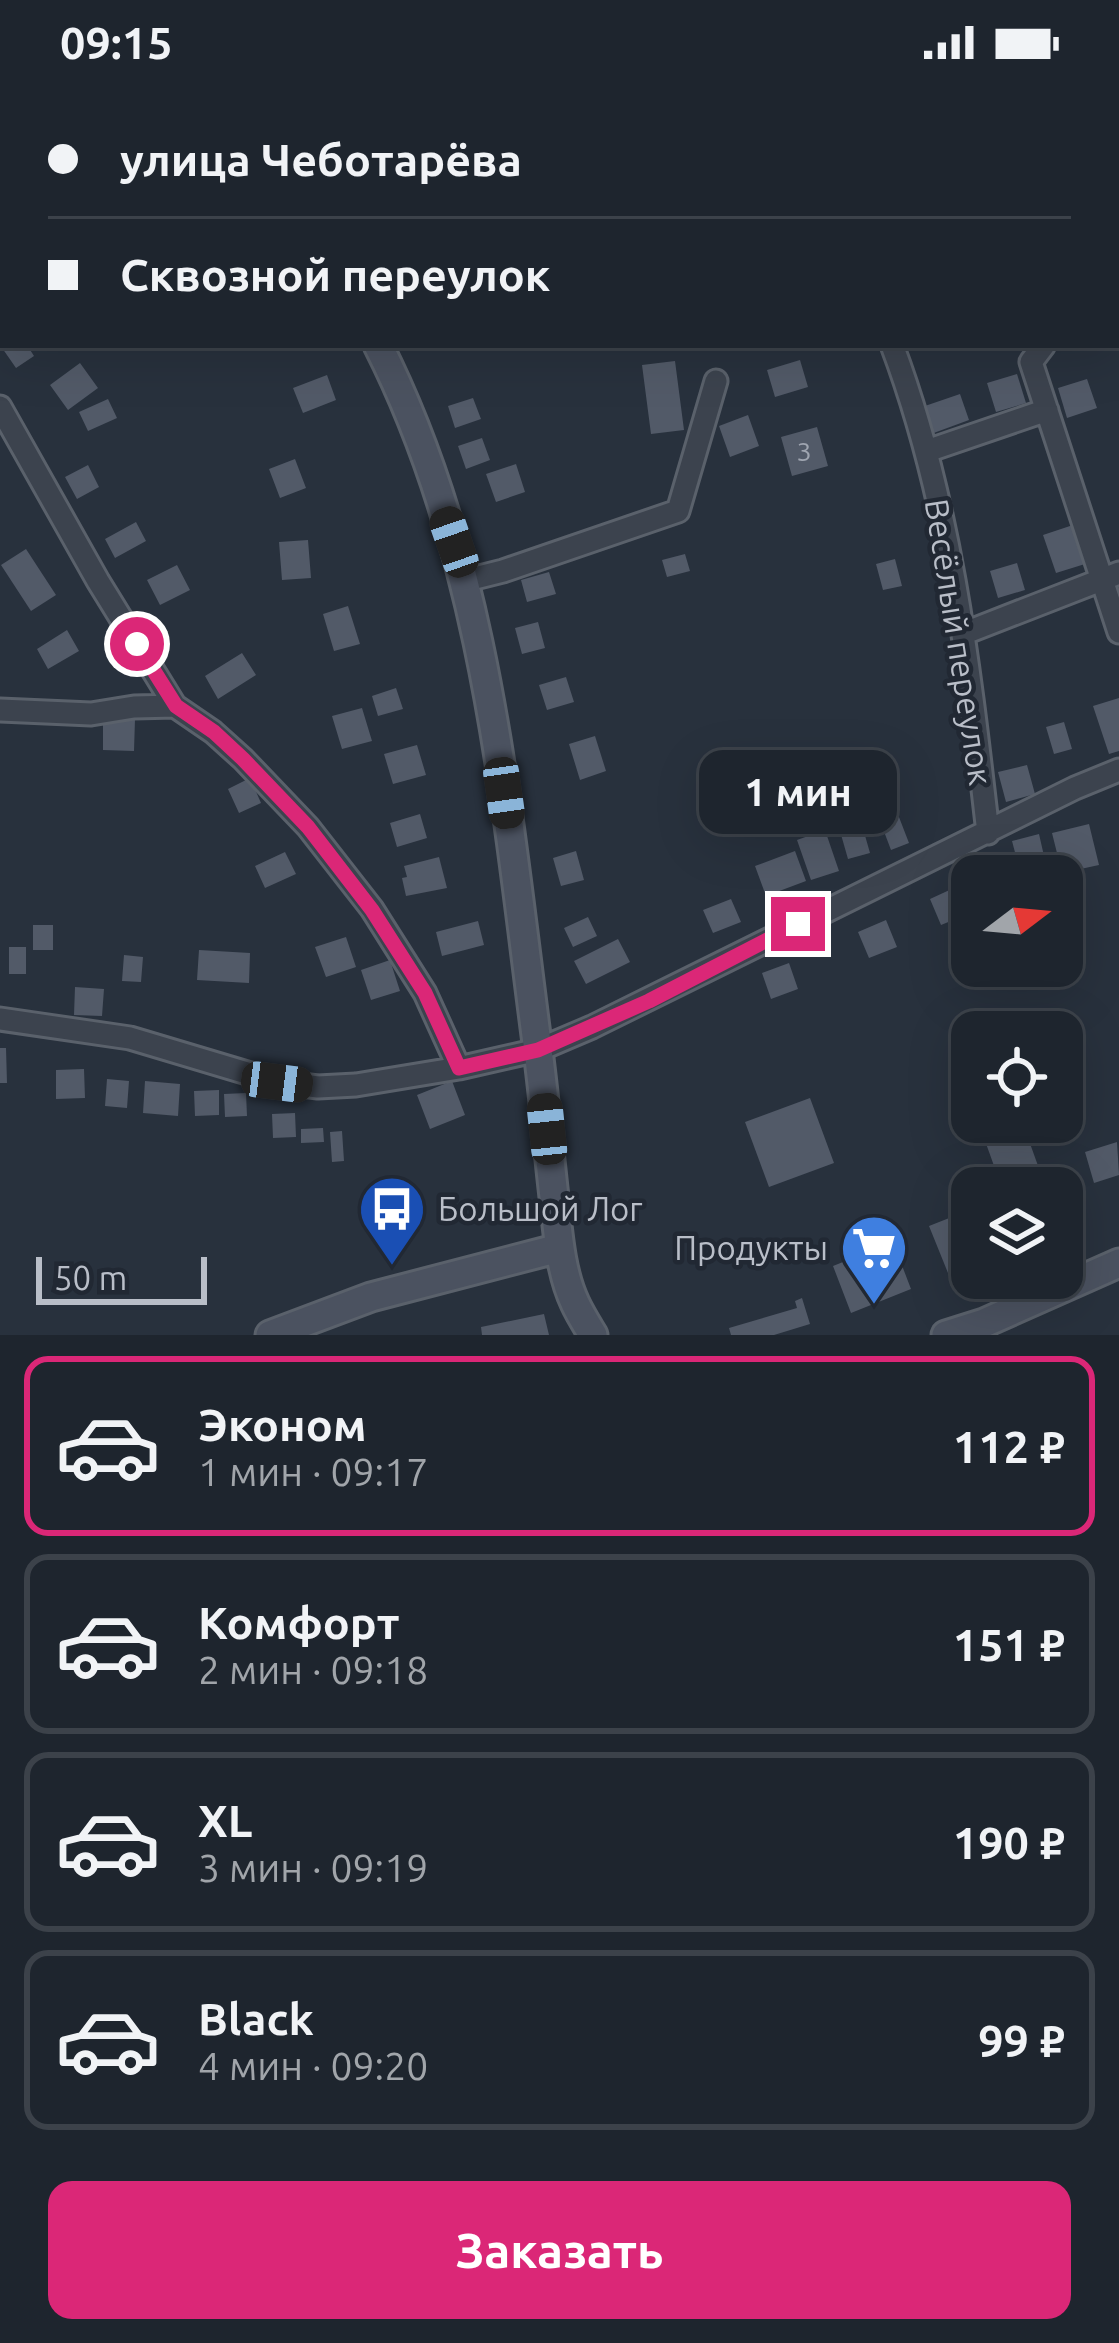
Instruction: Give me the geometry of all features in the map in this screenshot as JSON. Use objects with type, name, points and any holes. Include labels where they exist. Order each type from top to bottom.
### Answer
[{"type":"main road","points":[[379,348],[426,458],[454,542],[483,665],[538,1050],[559,1248],[574,1300],[593,1335]]},
{"type":"main road","points":[[270,1335],[371,1297],[559,1248]]},
{"type":"main road","points":[[946,1335],[987,1329],[1119,1263]]},
{"type":"street","name":"Весёлый переулок","points":[[893,348],[927,451],[965,633],[988,833]]},
{"type":"street","points":[[1042,348],[1031,362],[1110,576],[1119,632]]},
{"type":"street","points":[[463,581],[678,512],[716,381]]},
{"type":"street","points":[[0,407],[98,581],[176,706],[214,732],[308,827],[372,910],[425,993],[459,1068]]},
{"type":"street","name":"Весёлый переулок","points":[[927,451],[1047,410]]},
{"type":"street","points":[[965,633],[1110,576]]},
{"type":"street","points":[[0,710],[91,714],[176,706]]},
{"type":"street","points":[[0,1019],[130,1038],[277,1082],[318,1087],[459,1068],[538,1050],[649,1001],[760,942],[1119,770]]},
{"type":"building","points":[[2,348],[29,348],[34,356],[16,368]]},
{"type":"building","points":[[800,360],[808,387],[775,397],[767,370]]},
{"type":"building","points":[[675,361],[684,430],[651,434],[642,365]]},
{"type":"building","points":[[80,363],[98,388],[68,410],[50,385]]},
{"type":"building","points":[[1017,374],[1026,403],[996,412],[987,383]]},
{"type":"building","points":[[327,375],[336,400],[303,413],[293,388]]},
{"type":"building","points":[[1087,379],[1097,408],[1067,418],[1058,388]]},
{"type":"building","points":[[960,394],[969,420],[931,434],[922,407]]},
{"type":"building","points":[[473,398],[481,419],[455,428],[448,406]]},
{"type":"building","points":[[108,399],[117,418],[88,431],[79,412]]},
{"type":"building","points":[[748,415],[759,446],[730,457],[719,426]]},
{"type":"building","points":[[817,427],[828,466],[792,476],[781,437]]},
{"type":"building","points":[[482,438],[490,460],[466,469],[458,446]]},
{"type":"building","points":[[295,459],[306,488],[280,498],[269,469]]},
{"type":"building","points":[[516,464],[525,492],[496,502],[486,474]]},
{"type":"building","points":[[88,465],[99,487],[77,499],[65,477]]},
{"type":"building","points":[[136,522],[146,541],[115,558],[105,539]]},
{"type":"building","points":[[1073,525],[1085,564],[1056,573],[1043,535]]},
{"type":"building","points":[[308,540],[311,578],[282,580],[279,542]]},
{"type":"building","points":[[26,549],[56,595],[31,611],[1,565]]},
{"type":"building","points":[[685,554],[690,571],[667,577],[662,560]]},
{"type":"building","points":[[895,559],[902,586],[883,590],[876,564]]},
{"type":"building","points":[[1017,563],[1025,590],[998,598],[990,571]]},
{"type":"building","points":[[177,565],[190,590],[160,605],[147,580]]},
{"type":"building","points":[[549,572],[556,594],[527,602],[521,580]]},
{"type":"building","points":[[348,606],[360,644],[334,651],[323,614]]},
{"type":"building","points":[[538,622],[545,648],[522,654],[515,628]]},
{"type":"building","points":[[67,630],[79,651],[48,669],[37,649]]},
{"type":"building","points":[[242,653],[256,675],[218,699],[205,676]]},
{"type":"building","points":[[566,677],[574,702],[547,710],[539,685]]},
{"type":"building","points":[[396,688],[403,709],[378,716],[372,696]]},
{"type":"building","points":[[1119,698],[1119,751],[1109,754],[1093,706]]},
{"type":"building","points":[[362,708],[372,741],[342,749],[332,716]]},
{"type":"building","points":[[103,718],[135,719],[134,751],[103,750]]},
{"type":"building","points":[[1064,722],[1072,749],[1054,754],[1046,727]]},
{"type":"building","points":[[595,736],[606,771],[580,780],[569,744]]},
{"type":"building","points":[[417,745],[426,775],[393,784],[384,754]]},
{"type":"building","points":[[1027,765],[1035,794],[1006,802],[998,772]]},
{"type":"building","points":[[250,778],[261,803],[239,813],[228,789]]},
{"type":"building","points":[[892,799],[909,843],[891,850],[874,805]]},
{"type":"building","points":[[420,814],[427,838],[397,847],[390,823]]},
{"type":"building","points":[[1089,824],[1099,865],[1083,868],[1083,855],[1058,855],[1052,833]]},
{"type":"building","points":[[862,825],[870,853],[848,859],[840,831]]},
{"type":"building","points":[[825,830],[839,871],[811,880],[797,840]]},
{"type":"building","points":[[1039,834],[1044,855],[1016,855],[1012,841]]},
{"type":"building","points":[[576,851],[584,880],[561,886],[553,858]]},
{"type":"building","points":[[795,851],[806,881],[766,896],[755,866]]},
{"type":"building","points":[[285,852],[296,874],[265,888],[255,866]]},
{"type":"building","points":[[439,857],[447,888],[406,896],[404,866]]},
{"type":"building","points":[[951,889],[951,921],[941,925],[930,899]]},
{"type":"building","points":[[731,899],[741,922],[713,933],[703,910]]},
{"type":"building","points":[[588,917],[597,936],[573,947],[564,928]]},
{"type":"building","points":[[886,920],[897,947],[869,958],[858,932]]},
{"type":"building","points":[[478,921],[484,945],[442,956],[436,932]]},
{"type":"building","points":[[33,925],[53,925],[53,950],[33,950]]},
{"type":"building","points":[[346,937],[356,967],[326,977],[315,947]]},
{"type":"building","points":[[618,939],[630,962],[586,984],[574,961]]},
{"type":"building","points":[[9,947],[26,947],[26,974],[9,974]]},
{"type":"building","points":[[199,950],[250,953],[249,983],[197,980]]},
{"type":"building","points":[[124,955],[143,957],[141,982],[122,981]]},
{"type":"building","points":[[390,960],[400,991],[371,1000],[361,970]]},
{"type":"building","points":[[789,963],[798,989],[771,999],[762,973]]},
{"type":"building","points":[[75,987],[104,989],[102,1016],[74,1015]]},
{"type":"building","points":[[0,1048],[6,1048],[7,1083],[0,1083]]},
{"type":"building","points":[[84,1069],[85,1098],[56,1099],[56,1070]]},
{"type":"building","points":[[107,1079],[129,1081],[127,1108],[105,1106]]},
{"type":"building","points":[[145,1081],[180,1084],[178,1116],[143,1113]]},
{"type":"building","points":[[452,1081],[465,1115],[430,1129],[417,1095]]},
{"type":"building","points":[[219,1090],[219,1115],[195,1116],[194,1091]]},
{"type":"building","points":[[246,1093],[247,1116],[225,1117],[224,1094]]},
{"type":"building","points":[[810,1098],[834,1163],[769,1187],[745,1122]]},
{"type":"building","points":[[295,1113],[296,1137],[273,1138],[272,1114]]},
{"type":"building","points":[[323,1128],[324,1142],[301,1143],[301,1129]]},
{"type":"building","points":[[342,1131],[344,1161],[332,1162],[330,1132]]},
{"type":"building","points":[[1117,1142],[1119,1175],[1094,1183],[1085,1152]]},
{"type":"building","points":[[986,1143],[1030,1143],[1038,1167],[994,1167]]},
{"type":"building","points":[[951,1217],[951,1272],[948,1273],[929,1226]]},
{"type":"building","points":[[893,1242],[911,1289],[851,1313],[833,1266]]},
{"type":"building","points":[[802,1298],[810,1324],[774,1335],[731,1335],[729,1328],[797,1308],[795,1301]]},
{"type":"building","points":[[544,1314],[549,1335],[482,1335],[481,1327]]},
{"type":"place","name":"Большой Лог","points":[[392,1268]]},
{"type":"place","name":"Продукты","points":[[874,1307]]},
{"type":"route","points":[[137,644],[176,706],[243,759],[308,827],[372,910],[425,993],[459,1068],[538,1050],[592,1028],[798,924]]}]
